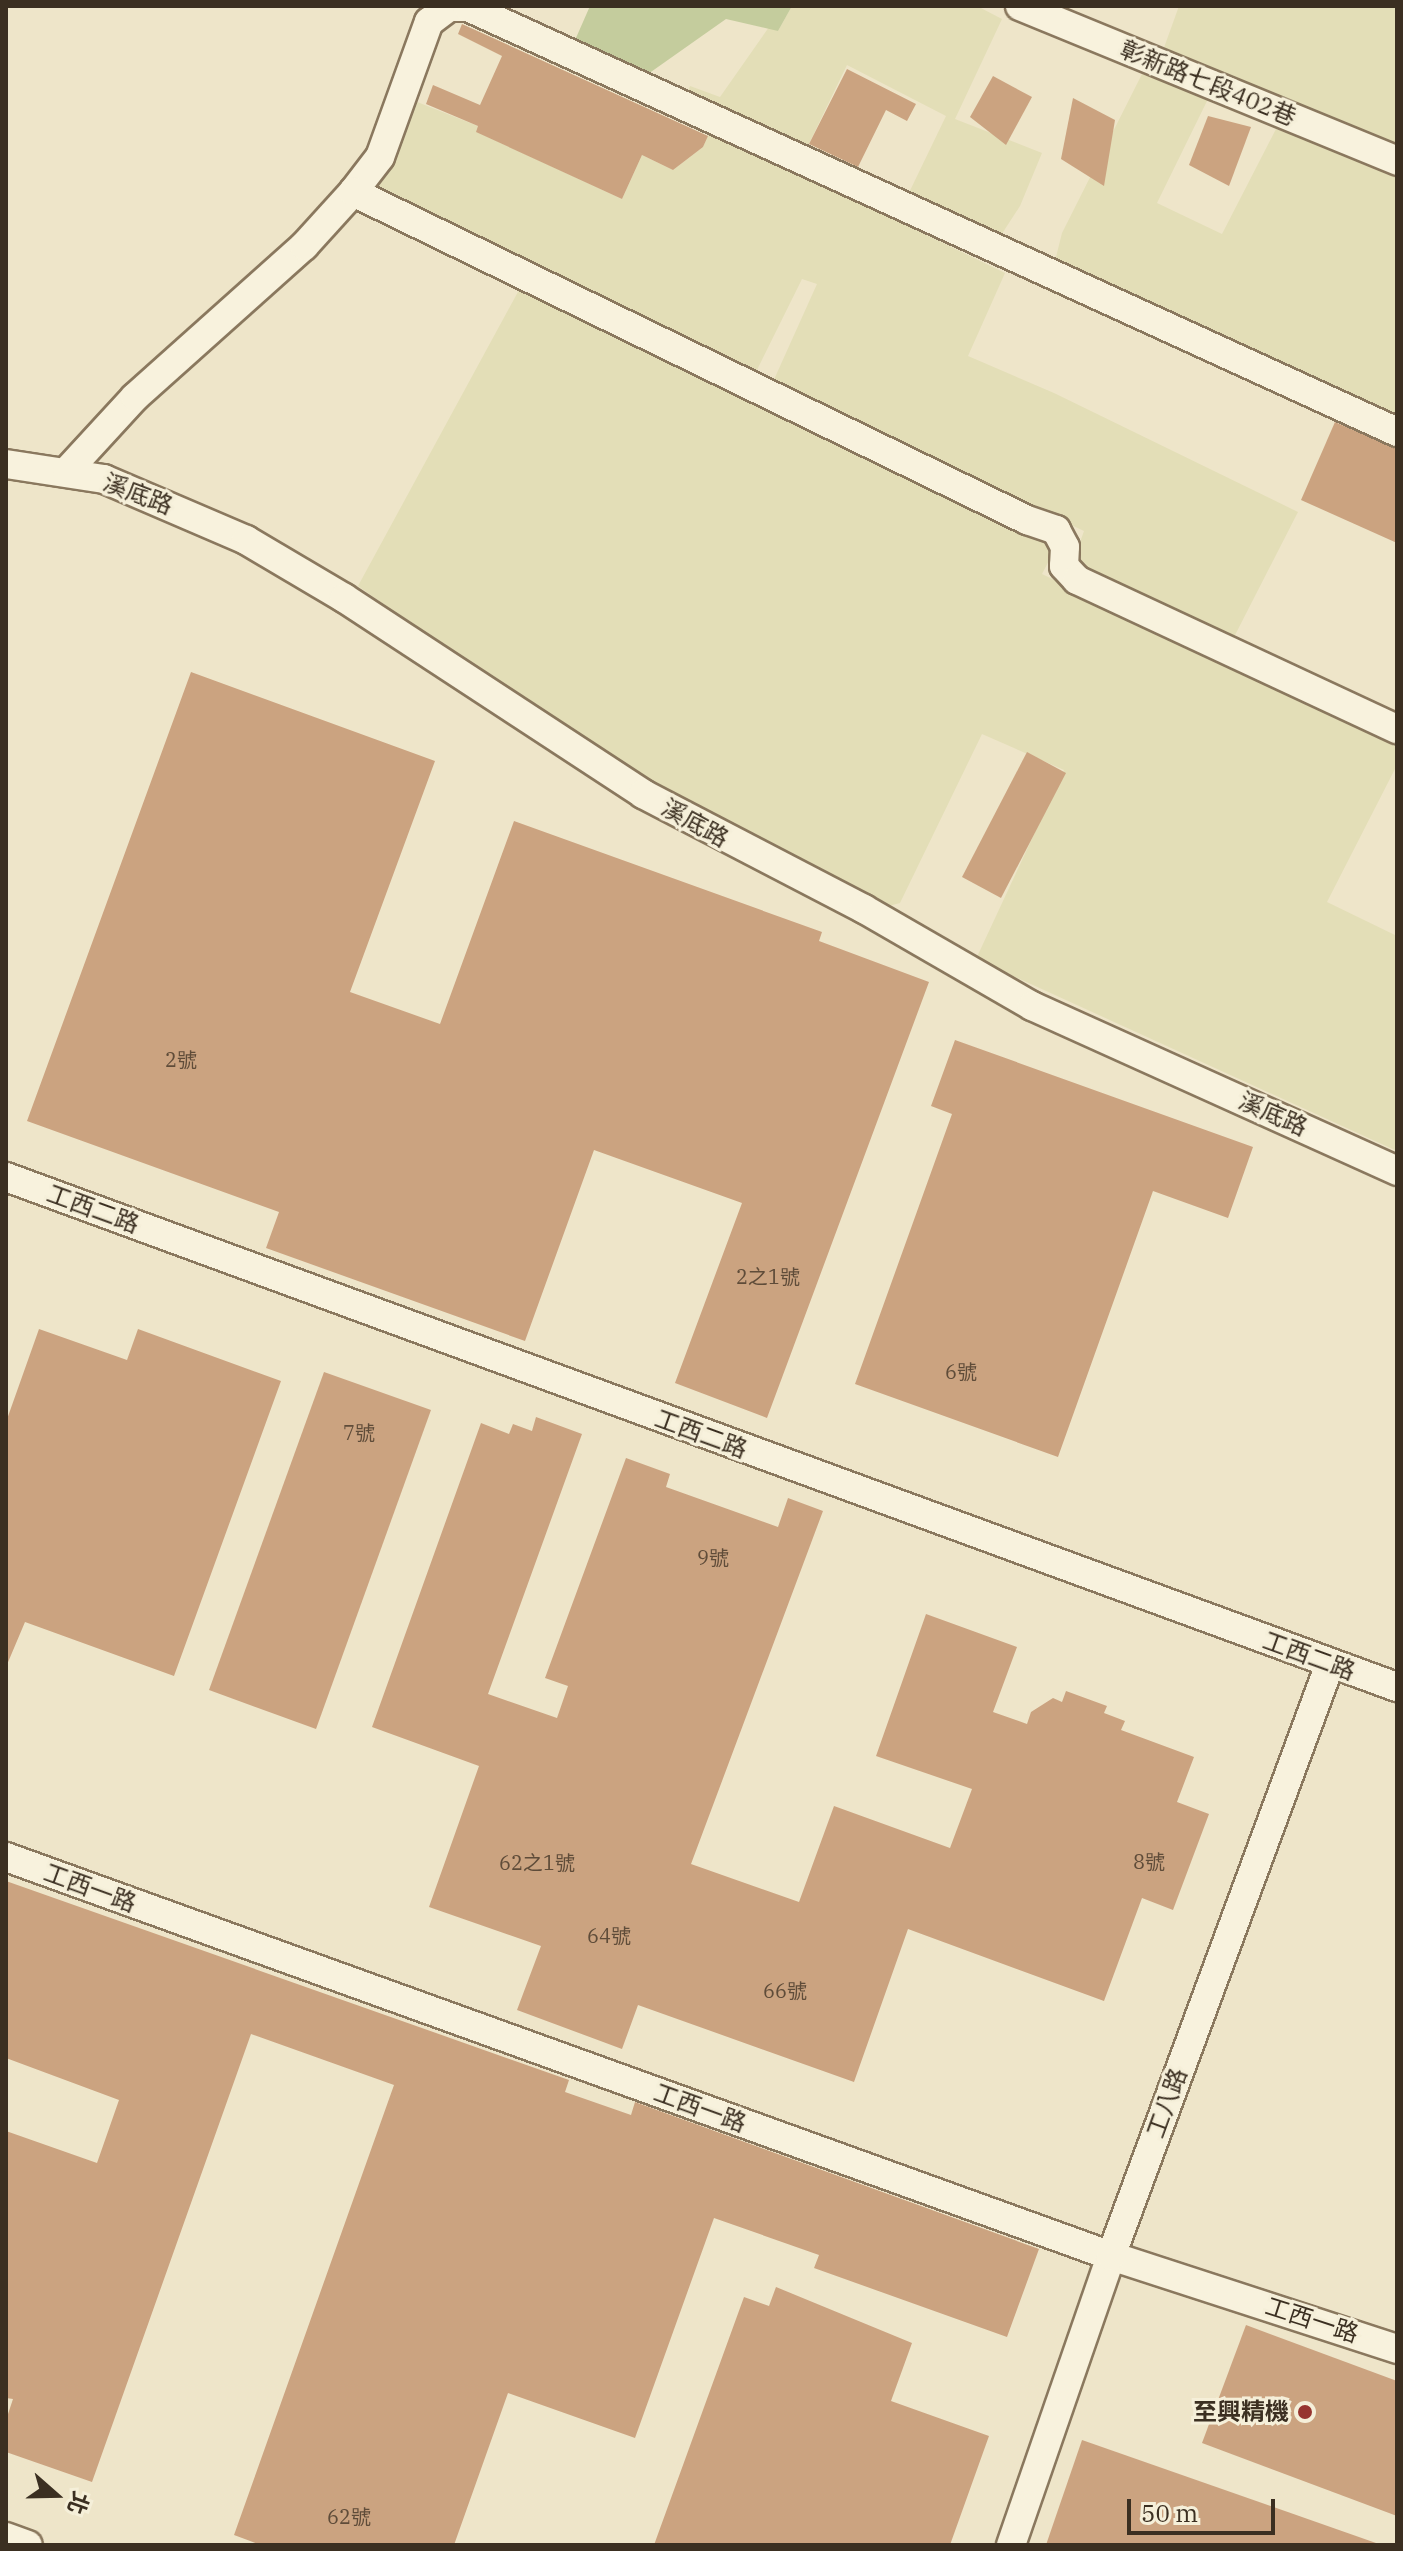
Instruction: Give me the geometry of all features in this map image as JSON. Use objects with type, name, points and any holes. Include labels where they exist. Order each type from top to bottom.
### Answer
[{"type":"street","name":"彰新路七段402巷","points":[[1020,6],[1397,161]]},
{"type":"street","points":[[67,471],[135,397],[304,246],[353,192],[380,157],[429,22],[449,7],[468,7],[1397,432]]},
{"type":"street","points":[[353,192],[1013,513],[1056,530],[1065,547],[1064,566],[1077,580],[1397,729]]},
{"type":"street","name":"溪底路","points":[[6,464],[104,479],[246,540],[344,598],[643,794],[864,909],[1032,1006],[1397,1171]]},
{"type":"street","name":"工西二路","points":[[6,1177],[1397,1687]]},
{"type":"street","name":"工八路","points":[[1011,2545],[1111,2256],[1330,1664]]},
{"type":"street","name":"工西一路","points":[[6,1857],[1111,2256],[1397,2349]]},
{"type":"street","points":[[6,2537],[28,2545]]},
{"type":"shaded area","points":[[792,6],[977,6],[1002,19],[955,119],[1042,153],[1020,206],[994,246],[904,203],[946,116],[847,65],[802,158],[685,99],[690,86],[720,97],[769,27],[778,31]]},
{"type":"shaded area","points":[[1179,6],[1397,6],[1397,149],[1161,56]]},
{"type":"shaded area","points":[[1142,74],[1208,99],[1157,203],[1222,234],[1276,129],[1397,173],[1397,426],[1055,261],[1062,233]]},
{"type":"shaded area","points":[[402,96],[478,126],[477,132],[622,199],[642,155],[673,170],[703,147],[710,130],[1005,273],[968,356],[1054,393],[1298,512],[1232,641],[1079,573],[1074,559],[1084,531],[772,384],[817,284],[802,279],[754,376],[366,191]]},
{"type":"shaded area","points":[[519,290],[1051,536],[1055,549],[1042,574],[1397,746],[1397,765],[1327,902],[1397,936],[1397,1151],[976,959],[1064,770],[982,734],[900,903],[877,909],[730,830],[511,694],[358,586]]},
{"type":"green space","points":[[590,6],[792,6],[778,31],[726,19],[648,74],[572,47]]},
{"type":"building","points":[[462,24],[708,136],[703,147],[673,170],[642,155],[622,199],[476,132],[478,126],[426,104],[433,85],[480,105],[502,56],[458,34]]},
{"type":"building","points":[[847,69],[916,104],[907,121],[886,110],[858,167],[809,144]]},
{"type":"building","points":[[993,76],[1032,97],[1006,145],[970,117]]},
{"type":"building","points":[[1073,98],[1115,120],[1104,186],[1061,159]]},
{"type":"building","points":[[1208,116],[1251,127],[1229,186],[1189,165]]},
{"type":"building","points":[[1335,422],[1397,449],[1397,543],[1301,500]]},
{"type":"building","points":[[191,672],[435,761],[350,992],[440,1024],[514,821],[822,932],[819,941],[929,982],[767,1418],[675,1383],[742,1203],[594,1150],[525,1341],[266,1248],[279,1212],[27,1121]]},
{"type":"building","points":[[1027,752],[1066,773],[1001,898],[962,877]]},
{"type":"building","points":[[955,1040],[1253,1147],[1228,1218],[1153,1191],[1058,1457],[855,1384],[952,1114],[931,1106]]},
{"type":"building","points":[[39,1329],[127,1360],[138,1329],[281,1381],[174,1676],[25,1622],[6,1667],[6,1422]]},
{"type":"building","points":[[324,1372],[431,1410],[316,1729],[209,1690]]},
{"type":"building","points":[[536,1417],[582,1434],[488,1694],[557,1718],[568,1686],[545,1678],[626,1458],[670,1474],[666,1487],[778,1527],[788,1498],[823,1511],[691,1864],[799,1902],[834,1806],[950,1848],[972,1789],[876,1756],[926,1614],[1017,1647],[993,1712],[1027,1724],[1031,1712],[1053,1698],[1062,1702],[1066,1691],[1107,1706],[1104,1713],[1125,1721],[1121,1730],[1194,1757],[1177,1802],[1209,1814],[1173,1910],[1142,1898],[1104,2001],[908,1929],[854,2082],[638,2005],[622,2049],[517,2010],[541,1946],[429,1907],[479,1766],[372,1727],[481,1423],[509,1434],[513,1424],[532,1431]]},
{"type":"building","points":[[6,1881],[569,2080],[565,2092],[631,2115],[635,2102],[1039,2249],[1007,2337],[814,2268],[819,2255],[714,2218],[635,2438],[508,2393],[454,2545],[261,2545],[234,2535],[394,2085],[251,2034],[92,2482],[6,2452],[6,2420],[13,2399],[6,2398],[6,2131],[97,2163],[119,2100],[6,2058]]},
{"type":"building","points":[[776,2287],[912,2343],[891,2401],[989,2436],[950,2545],[654,2545],[744,2297],[769,2306]]},
{"type":"building","name":"至興精機","points":[[1246,2325],[1397,2381],[1397,2516],[1202,2443]]},
{"type":"building","name":"至興精機","points":[[1082,2440],[1376,2543],[1046,2545]]},
{"type":"place","name":"至興精機","points":[[1305,2412]]}]
